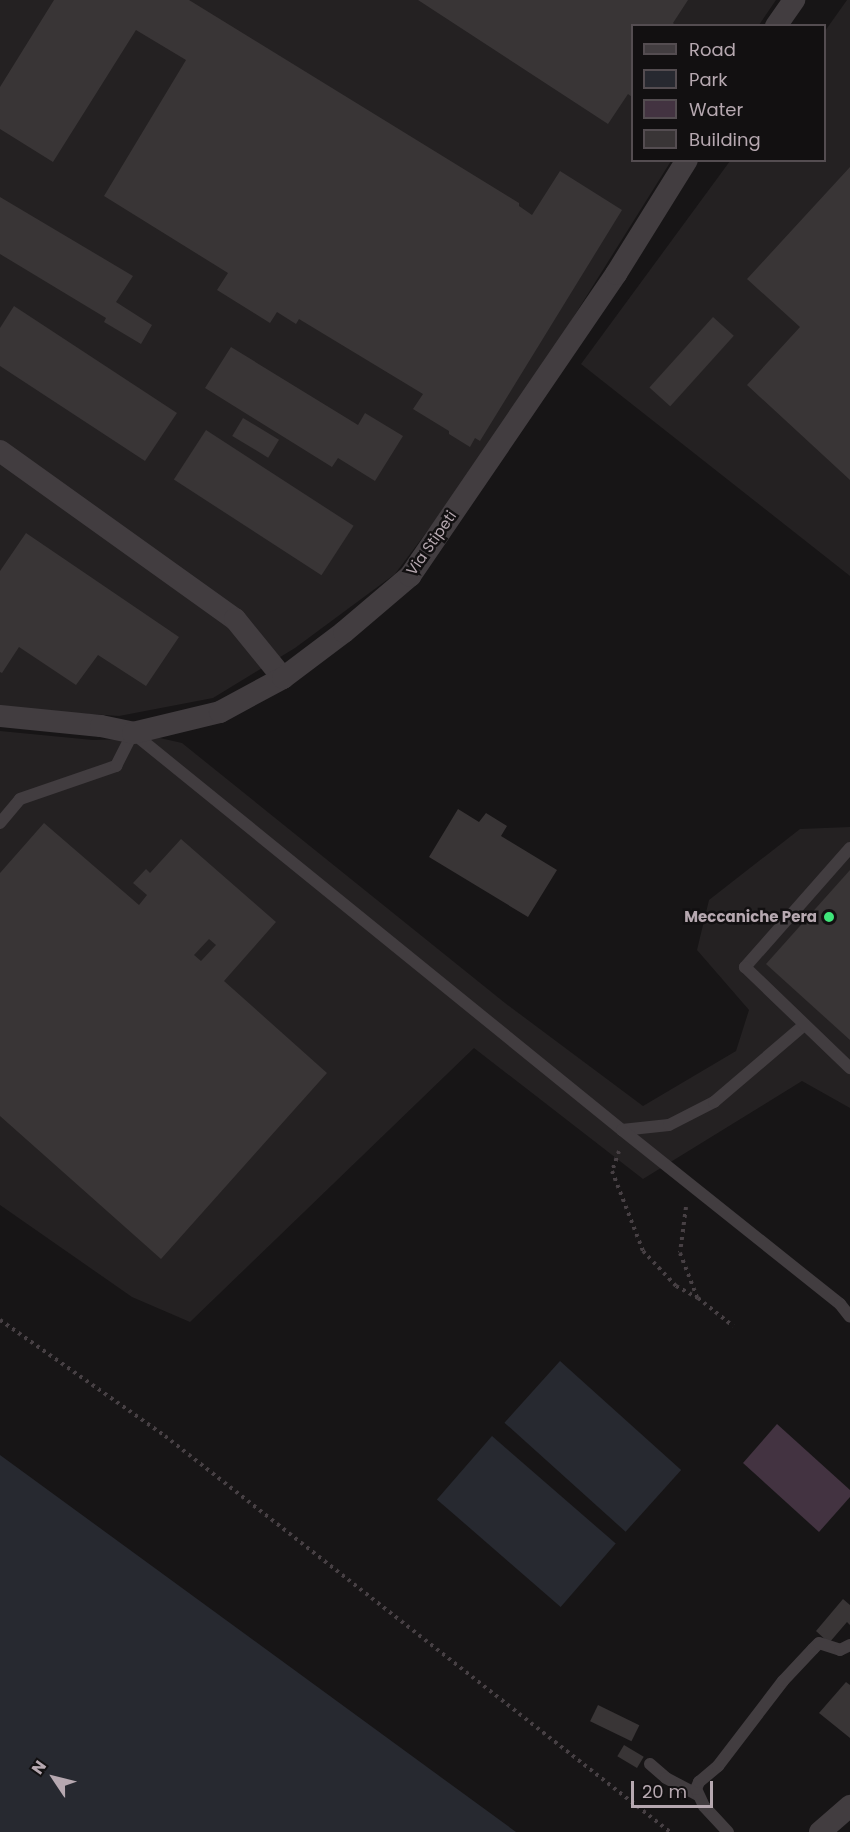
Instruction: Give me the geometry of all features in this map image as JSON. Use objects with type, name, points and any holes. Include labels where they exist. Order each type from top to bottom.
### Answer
[{"type":"street","points":[[777,24],[794,0]]},
{"type":"street","name":"Via Stipeti","points":[[0,716],[101,726],[133,733],[220,712],[284,678],[344,632],[410,576],[615,274],[686,162]]},
{"type":"street","points":[[0,451],[235,619],[284,678]]},
{"type":"street","points":[[820,1832],[850,1806]]},
{"type":"lane","points":[[0,823],[20,799],[116,766],[133,733],[624,1132],[840,1304],[850,1317]]},
{"type":"lane","points":[[850,848],[745,967],[850,1068]]},
{"type":"lane","points":[[624,1132],[669,1125],[714,1102],[804,1025]]},
{"type":"lane","points":[[698,1795],[699,1782],[718,1766],[783,1681],[819,1643],[840,1650],[850,1645]]},
{"type":"lane","points":[[650,1764],[666,1778],[698,1795],[710,1816],[728,1832]]},
{"type":"path","points":[[624,1132],[612,1171],[643,1251],[676,1286],[698,1298],[733,1326]]},
{"type":"path","points":[[692,1186],[686,1206],[680,1253],[698,1298]]},
{"type":"path","points":[[0,1320],[165,1436],[670,1832]]},
{"type":"shaded area","points":[[0,0],[776,0],[760,24],[631,24],[631,162],[670,162],[501,433],[395,574],[295,648],[213,698],[119,716],[0,708]]},
{"type":"shaded area","points":[[847,0],[850,0],[850,576],[581,364],[729,162],[826,162],[826,30]]},
{"type":"shaded area","points":[[0,731],[93,740],[160,738],[182,743],[505,1003],[643,1106],[736,1051],[749,1010],[697,950],[709,900],[800,829],[850,827],[850,1108],[802,1081],[643,1179],[474,1048],[190,1322],[132,1297],[0,1205]]},
{"type":"green space","points":[[560,1361],[681,1470],[626,1532],[504,1423]]},
{"type":"green space","points":[[492,1436],[616,1544],[561,1607],[437,1499]]},
{"type":"green space","points":[[0,1455],[516,1832],[0,1832]]},
{"type":"water","points":[[777,1424],[850,1490],[850,1497],[819,1532],[743,1463]]},
{"type":"building","points":[[54,0],[189,0],[519,203],[519,206],[532,215],[560,171],[622,210],[480,441],[475,438],[470,447],[449,434],[449,431],[413,409],[423,394],[299,319],[296,324],[277,312],[270,323],[217,290],[228,273],[104,196],[186,60],[136,30],[53,162],[0,129],[0,87]]},
{"type":"building","points":[[418,0],[688,0],[674,24],[631,24],[631,96],[628,94],[608,124]]},
{"type":"building","points":[[850,167],[850,480],[747,385],[800,327],[747,279]]},
{"type":"building","points":[[0,197],[133,276],[116,302],[152,325],[141,344],[104,322],[106,318],[0,254]]},
{"type":"building","points":[[14,306],[177,413],[145,461],[0,366],[0,328]]},
{"type":"building","points":[[713,317],[734,336],[670,406],[649,388]]},
{"type":"building","points":[[231,347],[358,425],[365,413],[403,436],[375,481],[338,458],[332,467],[205,388]]},
{"type":"building","points":[[243,418],[279,440],[268,458],[232,436]]},
{"type":"building","points":[[206,430],[354,526],[321,575],[174,479]]},
{"type":"building","points":[[26,533],[179,637],[146,686],[98,655],[76,685],[19,647],[2,673],[0,672],[0,571]]},
{"type":"building","points":[[458,809],[479,822],[486,813],[507,826],[501,836],[557,870],[528,917],[429,857]]},
{"type":"building","points":[[44,823],[139,905],[147,895],[133,883],[146,869],[150,873],[181,839],[276,922],[224,981],[327,1073],[161,1259],[0,1116],[0,873]],"holes":[[[209,939],[216,945],[201,961],[194,955]]]},
{"type":"building","name":"Meccaniche Pera","points":[[850,870],[850,1040],[766,964]]},
{"type":"building","points":[[843,1599],[850,1605],[850,1625],[847,1622],[829,1643],[816,1631]]},
{"type":"building","points":[[846,1682],[850,1685],[850,1738],[819,1713]]},
{"type":"building","points":[[598,1705],[639,1725],[631,1741],[590,1721]]},
{"type":"building","points":[[624,1745],[644,1757],[637,1768],[617,1756]]},
{"type":"place","name":"Meccaniche Pera","points":[[829,917]]}]
